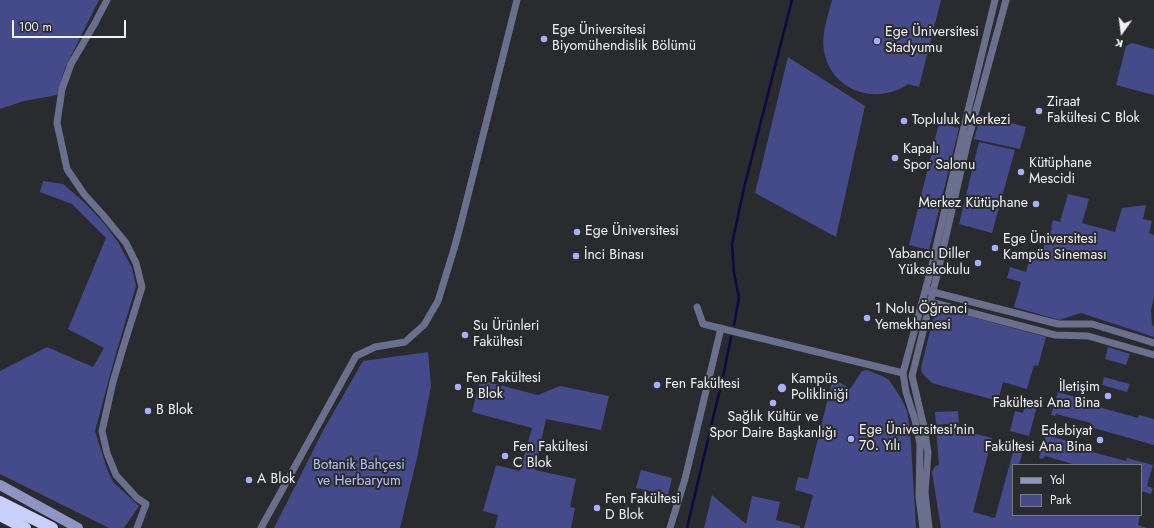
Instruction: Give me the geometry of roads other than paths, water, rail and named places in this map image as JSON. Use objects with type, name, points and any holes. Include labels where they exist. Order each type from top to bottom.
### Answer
[{"type":"highway","points":[[0,501],[52,528]]},
{"type":"highway","points":[[0,515],[25,528]]},
{"type":"main road","points":[[0,485],[78,528]]},
{"type":"street","points":[[107,0],[72,64],[62,90],[57,123],[67,169],[84,194],[126,243],[136,262],[142,287],[136,310],[122,348],[102,432],[107,452],[116,475],[137,498],[146,504],[137,528]]},
{"type":"street","points":[[260,528],[356,356],[375,347],[405,342],[424,325],[438,301],[460,227],[517,0]]},
{"type":"street","points":[[930,291],[965,123],[995,0]]},
{"type":"street","points":[[923,528],[919,497],[920,444],[915,420],[906,392],[903,373],[930,291],[972,125],[1006,0]]},
{"type":"street","points":[[965,123],[972,125]]},
{"type":"street","points":[[930,291],[1058,324],[1092,324],[1154,343]]},
{"type":"street","points":[[927,301],[1055,335],[1088,336],[1154,355]]},
{"type":"street","points":[[913,375],[927,301]]},
{"type":"street","points":[[697,307],[703,324],[903,373]]},
{"type":"street","points":[[670,528],[685,479],[721,328]]},
{"type":"street","points":[[903,373],[908,368],[911,370],[913,375],[924,427],[928,453],[925,492],[929,528]]},
{"type":"waterway","points":[[734,325],[739,297],[734,273],[732,244],[744,188],[792,0]]},
{"type":"waterway","points":[[687,528],[731,337]]},
{"type":"place","name":"Ege Üniversitesi Biyomühendislik Bölümü","points":[[544,39]]},
{"type":"place","name":"Ege Üniversitesi Stadyumu","points":[[877,41]]},
{"type":"place","name":"Ziraat Fakültesi C Blok","points":[[1039,111]]},
{"type":"place","name":"Topluluk Merkezi","points":[[904,121]]},
{"type":"place","name":"Kapalı Spor Salonu","points":[[895,158]]},
{"type":"place","name":"Kütüphane Mescidi","points":[[1021,172]]},
{"type":"place","name":"Merkez Kütüphane","points":[[1036,204]]},
{"type":"place","name":"Ege Üniversitesi","points":[[577,232]]},
{"type":"place","name":"Ege Üniversitesi Kampüs Sineması","points":[[995,248]]},
{"type":"place","name":"İnci Binası","points":[[576,256]]},
{"type":"place","name":"Yabancı Diller Yüksekokulu","points":[[978,263]]},
{"type":"place","name":"1 Nolu Öğrenci Yemekhanesi","points":[[867,318]]},
{"type":"place","name":"Su Ürünleri Fakültesi","points":[[465,335]]},
{"type":"place","name":"Fen Fakültesi","points":[[657,385]]},
{"type":"place","name":"Fen Fakültesi B Blok","points":[[458,387]]},
{"type":"place","name":"Kampüs Polikliniği","points":[[782,388]]},
{"type":"place","name":"İletişim Fakültesi Ana Bina","points":[[1108,396]]},
{"type":"place","name":"Sağlık Kültür ve Spor Daire Başkanlığı","points":[[773,403]]},
{"type":"place","name":"B Blok","points":[[148,411]]},
{"type":"place","name":"Ege Üniversitesi'nin 70. Yılı","points":[[851,439]]},
{"type":"place","name":"Edebiyat Fakültesi Ana Bina","points":[[1100,440]]},
{"type":"place","name":"Fen Fakültesi C Blok","points":[[505,456]]},
{"type":"place","name":"A Blok","points":[[249,480]]},
{"type":"place","name":"Fen Fakültesi D Blok","points":[[597,508]]},
{"type":"park label","name":"Botanik Bahçesi ve Herbaryum","points":[[359,474]]}]
